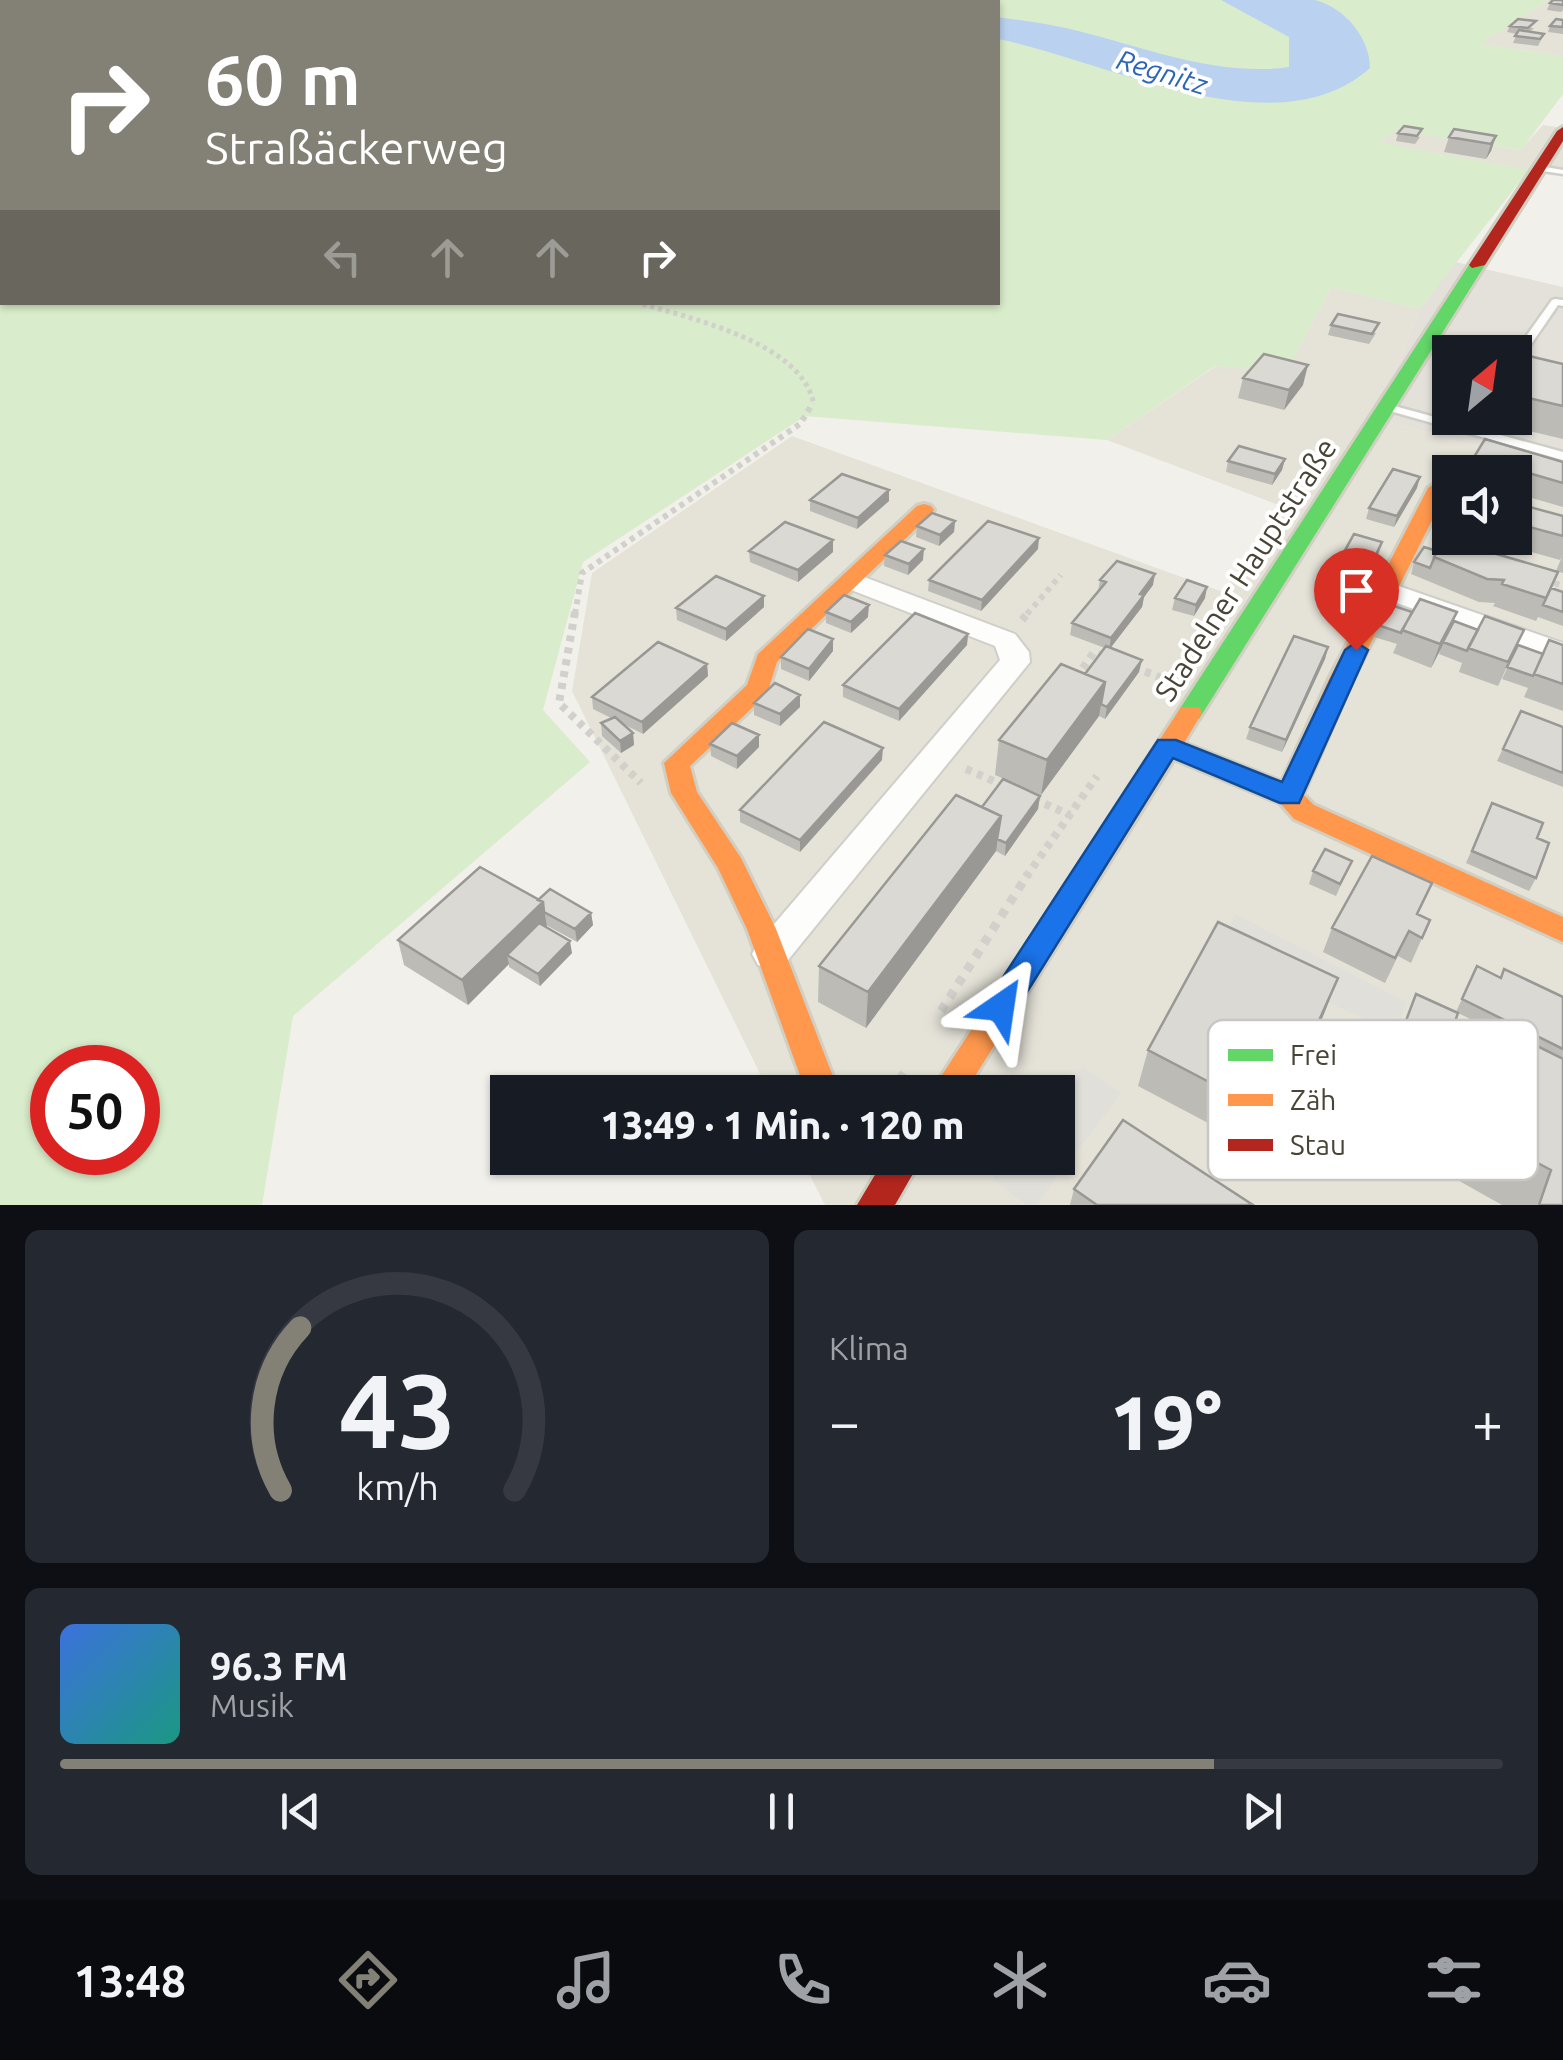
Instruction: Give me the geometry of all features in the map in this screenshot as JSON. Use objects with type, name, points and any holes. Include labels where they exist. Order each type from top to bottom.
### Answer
[{"type":"main road","name":"Stadelner Hauptstraße","points":[[957,1075],[1563,130]]},
{"type":"main road","points":[[1289,796],[1432,500]]},
{"type":"main road","points":[[816,1075],[771,954],[704,814],[677,786],[677,763],[758,688],[766,660],[924,510]]},
{"type":"main road","points":[[1167,746],[1289,796],[1304,812],[1563,930]]},
{"type":"street","points":[[771,954],[1016,662],[1015,652],[1005,640],[851,580]]},
{"type":"street","points":[[1387,590],[1563,653]]},
{"type":"lane","points":[[1539,168],[1563,172]]},
{"type":"lane","points":[[1532,335],[1555,302],[1563,303]]},
{"type":"lane","points":[[1387,407],[1432,416]]},
{"type":"lane","points":[[1504,435],[1563,456]]},
{"type":"path","points":[[646,305],[702,321],[760,347],[806,379],[814,405],[800,424],[582,573],[559,703],[636,782],[677,786]]},
{"type":"path","points":[[1526,574],[1563,586]]},
{"type":"path","points":[[1005,640],[1062,575]]},
{"type":"path","points":[[1071,685],[1094,652],[1112,659]]},
{"type":"path","points":[[1130,666],[1166,680]]},
{"type":"path","points":[[936,756],[1070,815]]},
{"type":"shaded area","points":[[1548,0],[1563,0],[1563,56],[1479,44]]},
{"type":"shaded area","points":[[1543,125],[1563,128],[1563,171],[1529,170],[1380,144],[1395,129],[1520,150]]},
{"type":"shaded area","points":[[1455,262],[1563,287],[1563,471],[1532,462],[1532,455],[1507,455],[1436,435],[1532,435],[1532,335],[1432,335],[1432,434],[1376,418],[1420,309]]},
{"type":"shaded area","points":[[1331,287],[1420,309],[1376,418],[1507,455],[1432,455],[1432,555],[1532,555],[1532,462],[1563,471],[1563,1205],[825,1205],[810,1175],[1075,1175],[1075,1075],[761,1075],[572,691],[592,573],[792,436],[1223,592],[1284,507],[1107,440],[1216,366],[1286,372]]},
{"type":"shaded area","points":[[1235,914],[1406,1002],[1401,1020],[1368,1020],[1218,954]]},
{"type":"shaded area","points":[[1082,1067],[1121,1093],[1075,1154],[1075,1076]]},
{"type":"shaded area","points":[[995,1175],[1059,1175],[1036,1205],[1026,1205],[992,1179]]},
{"type":"green space","points":[[1000,0],[1548,0],[1480,44],[1563,56],[1563,94],[1521,150],[1395,130],[1381,143],[1529,170],[1420,309],[1331,287],[1286,372],[1215,366],[1107,440],[805,416],[583,562],[543,710],[590,762],[293,1016],[262,1205],[0,1205],[0,305],[1000,305]]},
{"type":"water","name":"Regnitz","points":[[1221,0],[1315,0],[1326,4],[1346,17],[1361,36],[1370,68],[1331,92],[1287,102],[1239,101],[1138,80],[1000,40],[1000,17],[1237,68],[1289,67],[1289,37]]},
{"type":"building","points":[[1518,19],[1536,21],[1528,28],[1510,26]]},
{"type":"building","points":[[1556,19],[1563,20],[1563,27],[1550,26]]},
{"type":"building","points":[[1519,30],[1544,34],[1540,39],[1515,36]]},
{"type":"building","points":[[1404,126],[1422,129],[1417,136],[1398,133]]},
{"type":"building","points":[[1454,129],[1496,136],[1491,144],[1449,137]]},
{"type":"building","points":[[1338,314],[1379,323],[1372,334],[1331,325]]},
{"type":"building","points":[[1264,354],[1308,365],[1289,390],[1243,378]]},
{"type":"building","points":[[1532,357],[1563,364],[1563,406],[1532,399]]},
{"type":"building","points":[[1485,439],[1563,462],[1563,483],[1532,474],[1532,455],[1475,455]]},
{"type":"building","points":[[1239,446],[1285,459],[1275,474],[1228,461]]},
{"type":"building","points":[[1393,469],[1420,477],[1397,516],[1369,508]]},
{"type":"building","points":[[842,474],[889,490],[858,518],[810,500]]},
{"type":"building","points":[[1532,508],[1563,516],[1563,536],[1532,528]]},
{"type":"building","points":[[932,513],[955,521],[940,535],[917,526]]},
{"type":"building","points":[[988,521],[1039,538],[982,600],[929,580]]},
{"type":"building","points":[[785,522],[833,540],[798,570],[749,551]]},
{"type":"building","points":[[1354,534],[1382,542],[1372,563],[1343,554]]},
{"type":"building","points":[[901,541],[924,549],[909,564],[885,555]]},
{"type":"building","points":[[1424,547],[1435,555],[1430,568],[1414,562]]},
{"type":"building","points":[[1500,555],[1558,572],[1546,598],[1434,557]]},
{"type":"building","points":[[1117,561],[1155,574],[1111,638],[1072,623],[1106,582],[1100,580]]},
{"type":"building","points":[[1332,570],[1363,580],[1359,590],[1327,580]]},
{"type":"building","points":[[716,576],[764,596],[726,629],[676,608]]},
{"type":"building","points":[[1187,580],[1207,587],[1196,605],[1175,598]]},
{"type":"building","points":[[1551,588],[1563,592],[1563,612],[1543,605]]},
{"type":"building","points":[[844,595],[869,605],[851,622],[826,612]]},
{"type":"building","points":[[1420,599],[1457,612],[1440,644],[1402,630]]},
{"type":"building","points":[[1391,605],[1412,612],[1401,633],[1378,625]]},
{"type":"building","points":[[915,613],[968,634],[899,709],[843,685]]},
{"type":"building","points":[[1485,616],[1524,630],[1508,662],[1468,648]]},
{"type":"building","points":[[1454,621],[1478,630],[1467,651],[1443,642]]},
{"type":"building","points":[[808,629],[833,639],[809,669],[781,657]]},
{"type":"building","points":[[1294,636],[1328,647],[1286,740],[1250,727]]},
{"type":"building","points":[[1549,640],[1563,645],[1563,684],[1534,674]]},
{"type":"building","points":[[658,642],[707,664],[642,722],[592,697]]},
{"type":"building","points":[[1518,645],[1543,654],[1533,676],[1507,667]]},
{"type":"building","points":[[1106,646],[1142,660],[1107,707],[1101,704],[1105,682],[1085,674]]},
{"type":"building","points":[[1061,664],[1105,682],[1047,760],[999,740]]},
{"type":"building","points":[[775,683],[800,695],[780,714],[754,703]]},
{"type":"building","points":[[1521,711],[1563,727],[1563,773],[1503,749]]},
{"type":"building","points":[[615,717],[633,733],[620,741],[601,723]]},
{"type":"building","points":[[824,722],[883,748],[800,840],[740,810]]},
{"type":"building","points":[[732,723],[759,735],[737,756],[710,744]]},
{"type":"building","points":[[1003,779],[1040,796],[1006,843],[997,839],[1001,816],[982,807]]},
{"type":"building","points":[[956,795],[1001,816],[868,992],[819,966]]},
{"type":"building","points":[[1492,803],[1543,823],[1537,838],[1549,843],[1536,878],[1472,851]]},
{"type":"building","points":[[1325,849],[1352,861],[1340,884],[1313,871]]},
{"type":"building","points":[[1372,856],[1432,883],[1417,914],[1430,920],[1422,938],[1409,931],[1395,958],[1332,928]]},
{"type":"building","points":[[480,867],[543,902],[462,980],[398,940]]},
{"type":"building","points":[[550,889],[591,913],[575,929],[544,912],[543,902],[538,900]]},
{"type":"building","points":[[1218,922],[1338,978],[1319,1020],[1208,1020],[1208,1081],[1148,1050]]},
{"type":"building","points":[[539,923],[570,941],[538,974],[507,955]]},
{"type":"building","points":[[1477,966],[1501,978],[1504,969],[1563,997],[1563,1049],[1538,1037],[1538,1020],[1504,1020],[1462,999]]},
{"type":"building","points":[[1416,994],[1458,1013],[1456,1020],[1406,1020]]},
{"type":"building","points":[[1538,1046],[1563,1059],[1563,1205],[1539,1205],[1551,1170],[1538,1163]]},
{"type":"building","points":[[1123,1120],[1208,1176],[1208,1180],[1215,1180],[1253,1205],[1097,1205],[1074,1189]]},
{"type":"traffic: fast","points":[[1190,713],[1477,265]]},
{"type":"traffic: slow","points":[[1289,796],[1341,679],[1432,500]]},
{"type":"traffic: slow","points":[[816,1075],[762,929],[714,836],[684,793],[677,763],[758,688],[766,659],[924,510]]},
{"type":"traffic: slow","points":[[958,1075],[1190,713]]},
{"type":"traffic: slow","points":[[1167,746],[1289,796],[1304,812],[1563,930]]},
{"type":"traffic: jam","points":[[1477,265],[1563,131]]},
{"type":"traffic: jam","points":[[875,1205],[894,1175]]},
{"type":"route","points":[[1001,1007],[1167,746],[1289,796],[1356,650]]}]
